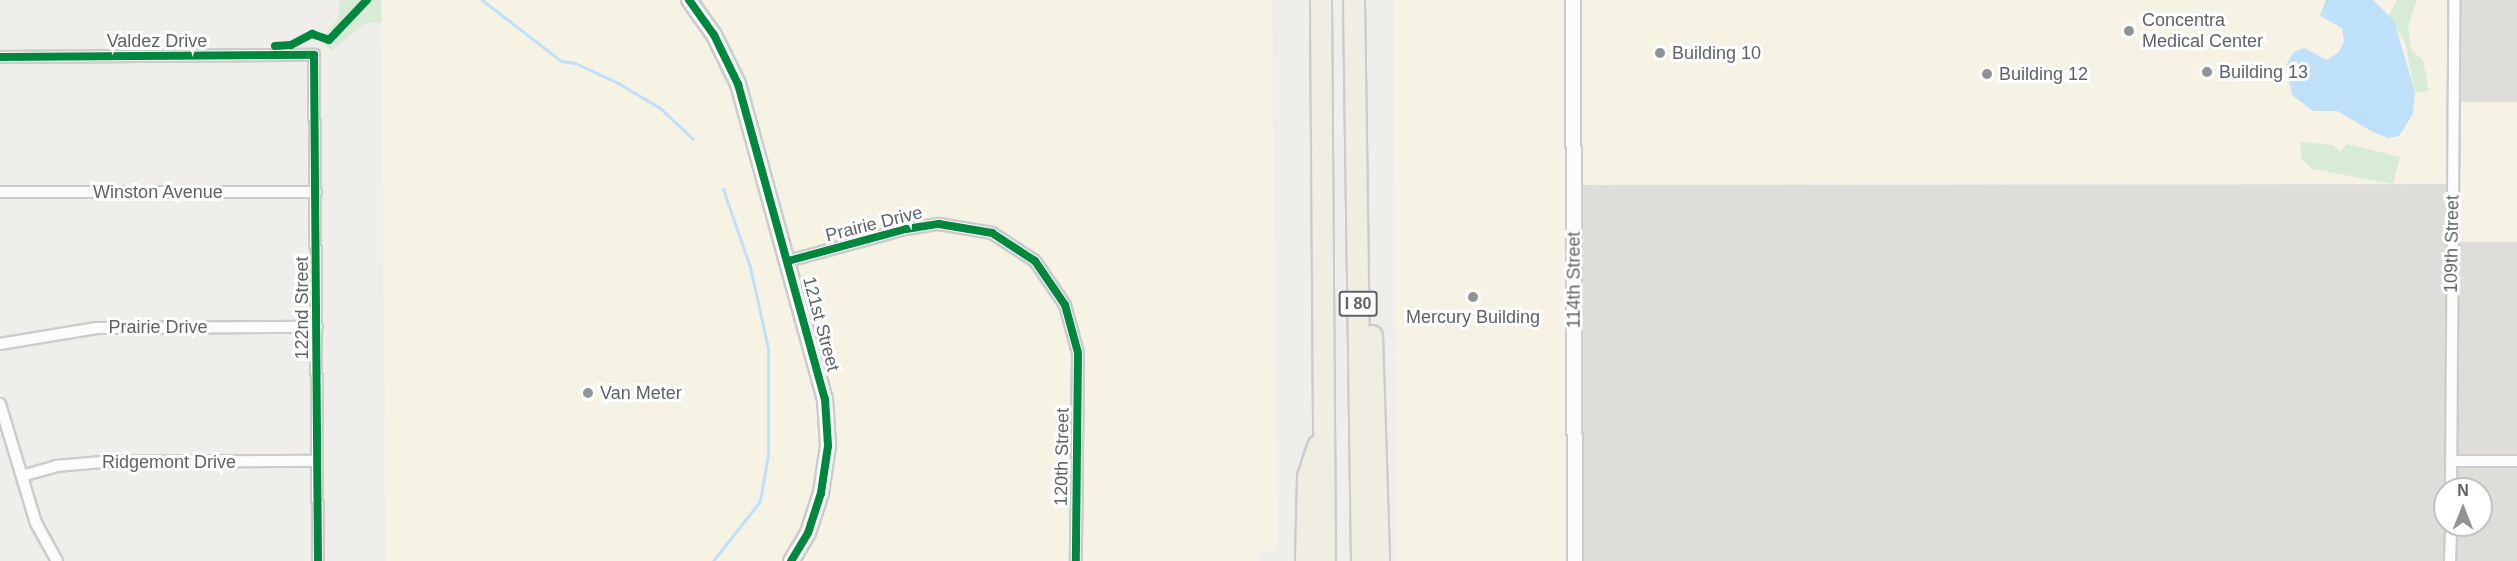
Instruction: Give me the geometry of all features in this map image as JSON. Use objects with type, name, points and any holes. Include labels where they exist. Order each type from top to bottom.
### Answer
[{"type":"highway","name":"I 80","points":[[1321,0],[1325,561]]},
{"type":"highway","name":"I 80","points":[[1354,0],[1362,561]]},
{"type":"highway","points":[[1354,46],[1369,206],[1379,561]]},
{"type":"highway","points":[[1306,561],[1308,477],[1323,429]]},
{"type":"street","name":"121st Street","points":[[689,0],[714,34],[738,84],[825,399],[828,446],[816,509],[791,561]]},
{"type":"street","name":"114th Street","points":[[1573,0],[1575,561]]},
{"type":"street","name":"109th Street","points":[[2451,477],[2454,0]]},
{"type":"street","name":"Valdez Drive","points":[[0,57],[314,55]]},
{"type":"street","name":"122nd Street","points":[[314,55],[318,561]]},
{"type":"street","name":"Winston Avenue","points":[[0,192],[316,192]]},
{"type":"street","name":"Prairie Drive","points":[[788,261],[921,225],[976,228],[1022,250],[1047,274],[1065,305],[1078,353]]},
{"type":"street","name":"Prairie Drive","points":[[0,344],[97,328],[317,327]]},
{"type":"street","name":"120th Street","points":[[1076,561],[1078,353]]},
{"type":"street","points":[[0,404],[42,538],[57,561]]},
{"type":"street","name":"Ridgemont Drive","points":[[22,476],[56,466],[102,462],[317,461]]},
{"type":"street","points":[[2451,461],[2517,461]]},
{"type":"street","points":[[2450,561],[2451,537]]},
{"type":"shaded area","points":[[381,0],[1272,0],[1278,550],[1259,552],[1259,561],[386,561]]},
{"type":"shaded area","points":[[1394,0],[2454,0],[2454,102],[2517,102],[2517,242],[2452,242],[1575,561],[1396,561]]},
{"type":"shaded area","points":[[2454,0],[2517,0],[2517,102],[2454,102]]},
{"type":"shaded area","points":[[2453,184],[2452,242],[2517,242],[2517,561],[1575,561],[1574,185]]},
{"type":"green space","points":[[340,0],[381,0],[381,23],[365,23],[331,51],[320,40],[338,19]]},
{"type":"green space","points":[[2397,0],[2417,0],[2408,27],[2412,51],[2423,60],[2429,91],[2415,92],[2405,42],[2388,16]]},
{"type":"green space","points":[[2300,142],[2333,145],[2340,152],[2347,144],[2400,157],[2393,184],[2312,169],[2301,158]]},
{"type":"water","points":[[2326,0],[2373,0],[2394,21],[2415,92],[2413,114],[2399,136],[2388,138],[2337,111],[2313,111],[2292,95],[2286,65],[2294,52],[2304,48],[2327,60],[2339,52],[2344,41],[2342,28],[2320,16]]},
{"type":"waterway","points":[[482,0],[561,61],[575,63],[618,83],[660,108],[693,139]]},
{"type":"waterway","points":[[713,561],[760,501],[768,454],[768,348],[750,267],[723,189]]},
{"type":"cycle path","points":[[275,46],[291,45],[312,34],[329,40],[367,0]]},
{"type":"cycle path","points":[[689,0],[714,35],[738,84],[825,399],[828,446],[821,493],[808,533],[791,561]]},
{"type":"cycle path","points":[[0,57],[314,55],[318,561]]},
{"type":"cycle path","points":[[788,261],[906,229],[939,224],[992,233],[1035,261],[1065,305],[1078,353],[1076,561]]},
{"type":"place","name":"Concentra Medical Center","points":[[2129,31]]},
{"type":"place","name":"Building 10","points":[[1660,53]]},
{"type":"place","name":"Building 13","points":[[2207,72]]},
{"type":"place","name":"Building 12","points":[[1987,74]]},
{"type":"place","name":"Mercury Building","points":[[1473,297]]},
{"type":"place","name":"Van Meter","points":[[588,393]]}]
